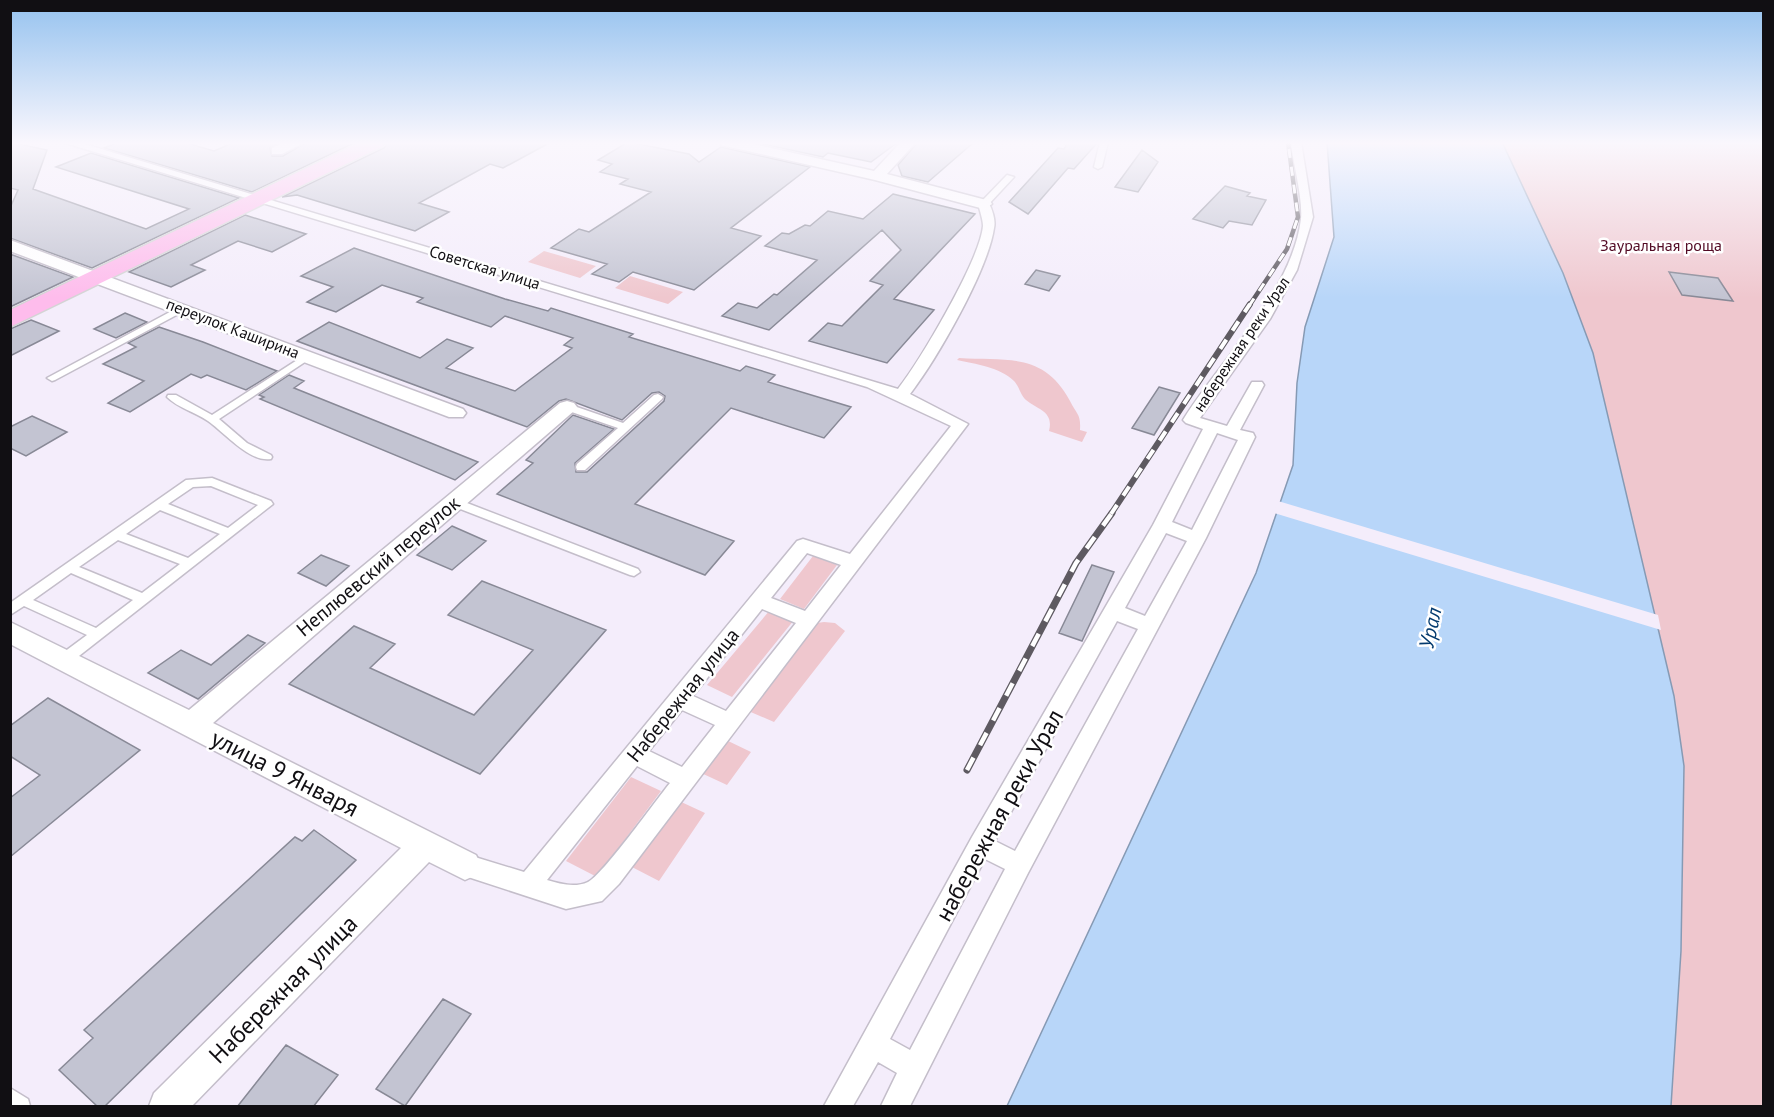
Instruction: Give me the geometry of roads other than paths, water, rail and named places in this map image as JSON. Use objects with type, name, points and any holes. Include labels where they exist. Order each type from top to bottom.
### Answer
[{"type":"main road","points":[[10,320],[267,194]]},
{"type":"street","name":"Советская улица","points":[[241,194],[872,384],[901,395]]},
{"type":"street","points":[[634,754],[684,779],[960,424],[901,395],[920,371],[978,263],[989,226],[984,204],[946,194]]},
{"type":"street","name":"набережная реки Урал","points":[[895,1107],[1020,865],[1197,538],[1247,438],[1191,420],[1211,385],[1241,351],[1284,284],[1307,217],[1304,194]]},
{"type":"street","name":"переулок Каширина","points":[[10,245],[456,413]]},
{"type":"street","name":"набережная реки Урал","points":[[838,1107],[980,845],[1162,525],[1222,430],[1257,385]]},
{"type":"street","name":"Неплюевский переулок","points":[[190,725],[567,408]]},
{"type":"street","points":[[1162,525],[1197,538]]},
{"type":"street","name":"Набережная улица","points":[[529,884],[803,545],[853,562]]},
{"type":"street","points":[[760,601],[809,620]]},
{"type":"street","points":[[1113,611],[1150,626]]},
{"type":"street","name":"улица 9 Января","points":[[10,632],[424,846],[465,865],[566,897],[594,893],[611,876],[684,779]]},
{"type":"street","points":[[680,699],[728,722]]},
{"type":"street","points":[[980,845],[1020,865]]},
{"type":"street","name":"Набережная улица","points":[[167,1107],[424,846]]},
{"type":"street","points":[[873,1044],[915,1068]]},
{"type":"lane","points":[[984,204],[994,194]]},
{"type":"lane","points":[[52,378],[181,309]]},
{"type":"lane","points":[[212,419],[308,356]]},
{"type":"lane","points":[[172,397],[212,419],[243,446],[267,457]]},
{"type":"lane","points":[[581,467],[658,397]]},
{"type":"lane","points":[[567,408],[625,427]]},
{"type":"lane","points":[[10,610],[190,483],[212,482],[267,504],[64,659]]},
{"type":"lane","points":[[454,502],[634,572]]},
{"type":"lane","points":[[159,505],[230,532]]},
{"type":"lane","points":[[117,535],[189,563]]},
{"type":"lane","points":[[70,568],[142,599]]},
{"type":"lane","points":[[24,601],[97,634]]},
{"type":"lane","points":[[10,1097],[21,1107]]},
{"type":"water","name":"Урал","points":[[1331,194],[1526,194],[1563,273],[1593,353],[1674,696],[1684,766],[1681,951],[1671,1106],[1007,1106],[1256,573],[1293,465],[1297,383],[1305,327],[1334,237]]},
{"type":"railway","points":[[1249,306],[1287,249],[1298,217],[1295,194]]},
{"type":"railway","points":[[1111,514],[1250,304]]},
{"type":"railway","points":[[967,770],[1076,563],[1112,513]]},
{"type":"park label","name":"Зауральная роща","points":[[1661,245]]}]
